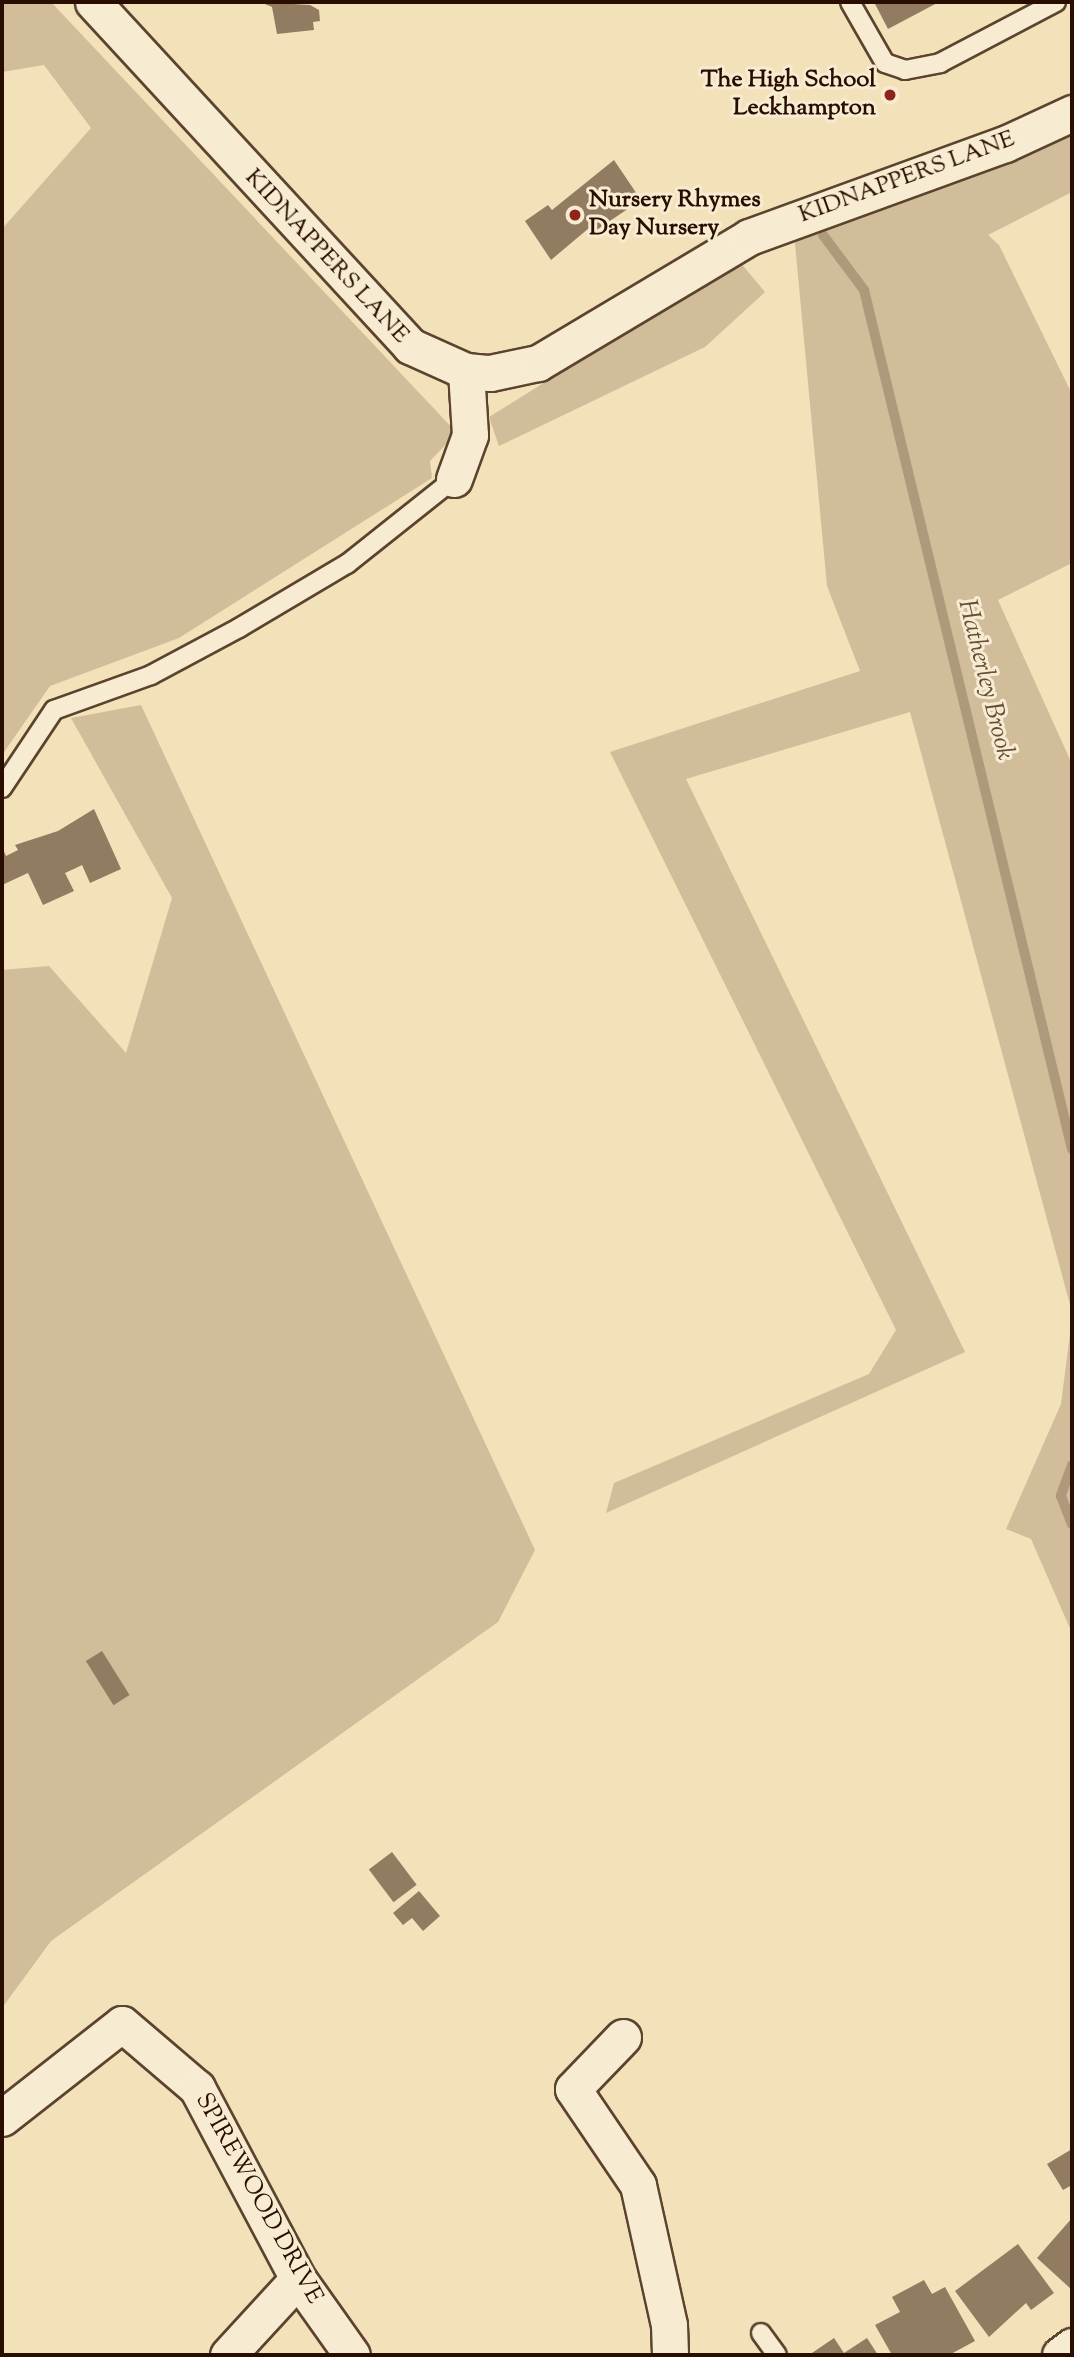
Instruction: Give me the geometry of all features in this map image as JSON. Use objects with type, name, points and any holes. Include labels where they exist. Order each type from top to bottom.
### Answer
[{"type":"street","name":"KIDNAPPERS LANE","points":[[93,2],[410,346],[466,371],[490,373],[538,363],[749,237],[1005,144],[1072,113]]},
{"type":"street","points":[[454,479],[470,435],[466,371]]},
{"type":"street","name":"SPIREWOOD DRIVE","points":[[2,2118],[122,2024],[197,2088],[299,2279],[352,2355]]},
{"type":"street","points":[[623,2037],[573,2089],[638,2185],[669,2325],[670,2355]]},
{"type":"street","points":[[228,2355],[299,2279]]},
{"type":"street","points":[[1060,2355],[1072,2346]]},
{"type":"lane","points":[[850,2],[885,62],[905,70],[940,63],[1056,2]]},
{"type":"lane","points":[[2,788],[54,710],[151,675],[239,628],[347,564],[454,479]]},
{"type":"lane","points":[[761,2333],[777,2355]]},
{"type":"shaded area","points":[[2,2],[51,2],[457,433],[430,461],[432,478],[179,638],[50,686],[2,755],[2,229],[91,128],[44,65],[2,72]]},
{"type":"shaded area","points":[[1072,127],[1072,192],[988,235],[999,245],[1072,394],[1072,563],[998,600],[1072,764],[1072,1312],[910,712],[686,779],[965,1352],[606,1513],[614,1483],[869,1374],[896,1330],[610,752],[860,671],[827,586],[794,233]]},
{"type":"shaded area","points":[[739,261],[765,292],[705,347],[499,446],[489,417]]},
{"type":"shaded area","points":[[141,705],[535,1550],[498,1622],[51,1941],[2,2008],[2,970],[49,966],[126,1053],[172,898],[71,718]]},
{"type":"shaded area","points":[[1072,1318],[1072,1633],[1031,1539],[1006,1529],[1061,1404]]},
{"type":"building","points":[[260,2],[310,5],[319,10],[320,21],[313,22],[314,30],[277,34],[272,7]]},
{"type":"building","points":[[874,2],[939,2],[888,29]]},
{"type":"building","name":"Nursery Rhymes Day Nursery","points":[[614,160],[641,200],[592,233],[589,228],[551,260],[525,221],[548,205],[552,210]]},
{"type":"building","points":[[94,809],[121,869],[90,883],[82,865],[65,873],[74,891],[43,905],[28,873],[2,885],[2,847],[6,856],[18,850],[15,845],[58,831]]},
{"type":"building","points":[[102,1651],[130,1695],[113,1705],[86,1661]]},
{"type":"building","points":[[392,1852],[417,1885],[394,1902],[369,1869]]},
{"type":"building","points":[[419,1891],[440,1916],[423,1931],[412,1918],[403,1925],[393,1913]]},
{"type":"building","points":[[1072,2149],[1072,2185],[1063,2190],[1047,2164]]},
{"type":"building","points":[[1072,2218],[1072,2290],[1037,2258]]},
{"type":"building","points":[[1018,2244],[1054,2293],[1031,2310],[1026,2303],[989,2337],[955,2291]]},
{"type":"building","points":[[924,2280],[932,2294],[945,2287],[975,2341],[949,2355],[892,2355],[875,2325],[900,2312],[892,2297]]},
{"type":"building","points":[[834,2338],[844,2353],[867,2338],[878,2355],[809,2355]]},
{"type":"waterway","name":"Hatherley Brook","points":[[823,235],[864,290],[1072,1149]]},
{"type":"waterway","name":"Hatherley Brook","points":[[1072,1465],[1061,1496],[1072,1524]]},
{"type":"place","name":"The High School Leckhampton","points":[[890,95]]},
{"type":"place","name":"Nursery Rhymes Day Nursery","points":[[575,215]]}]
